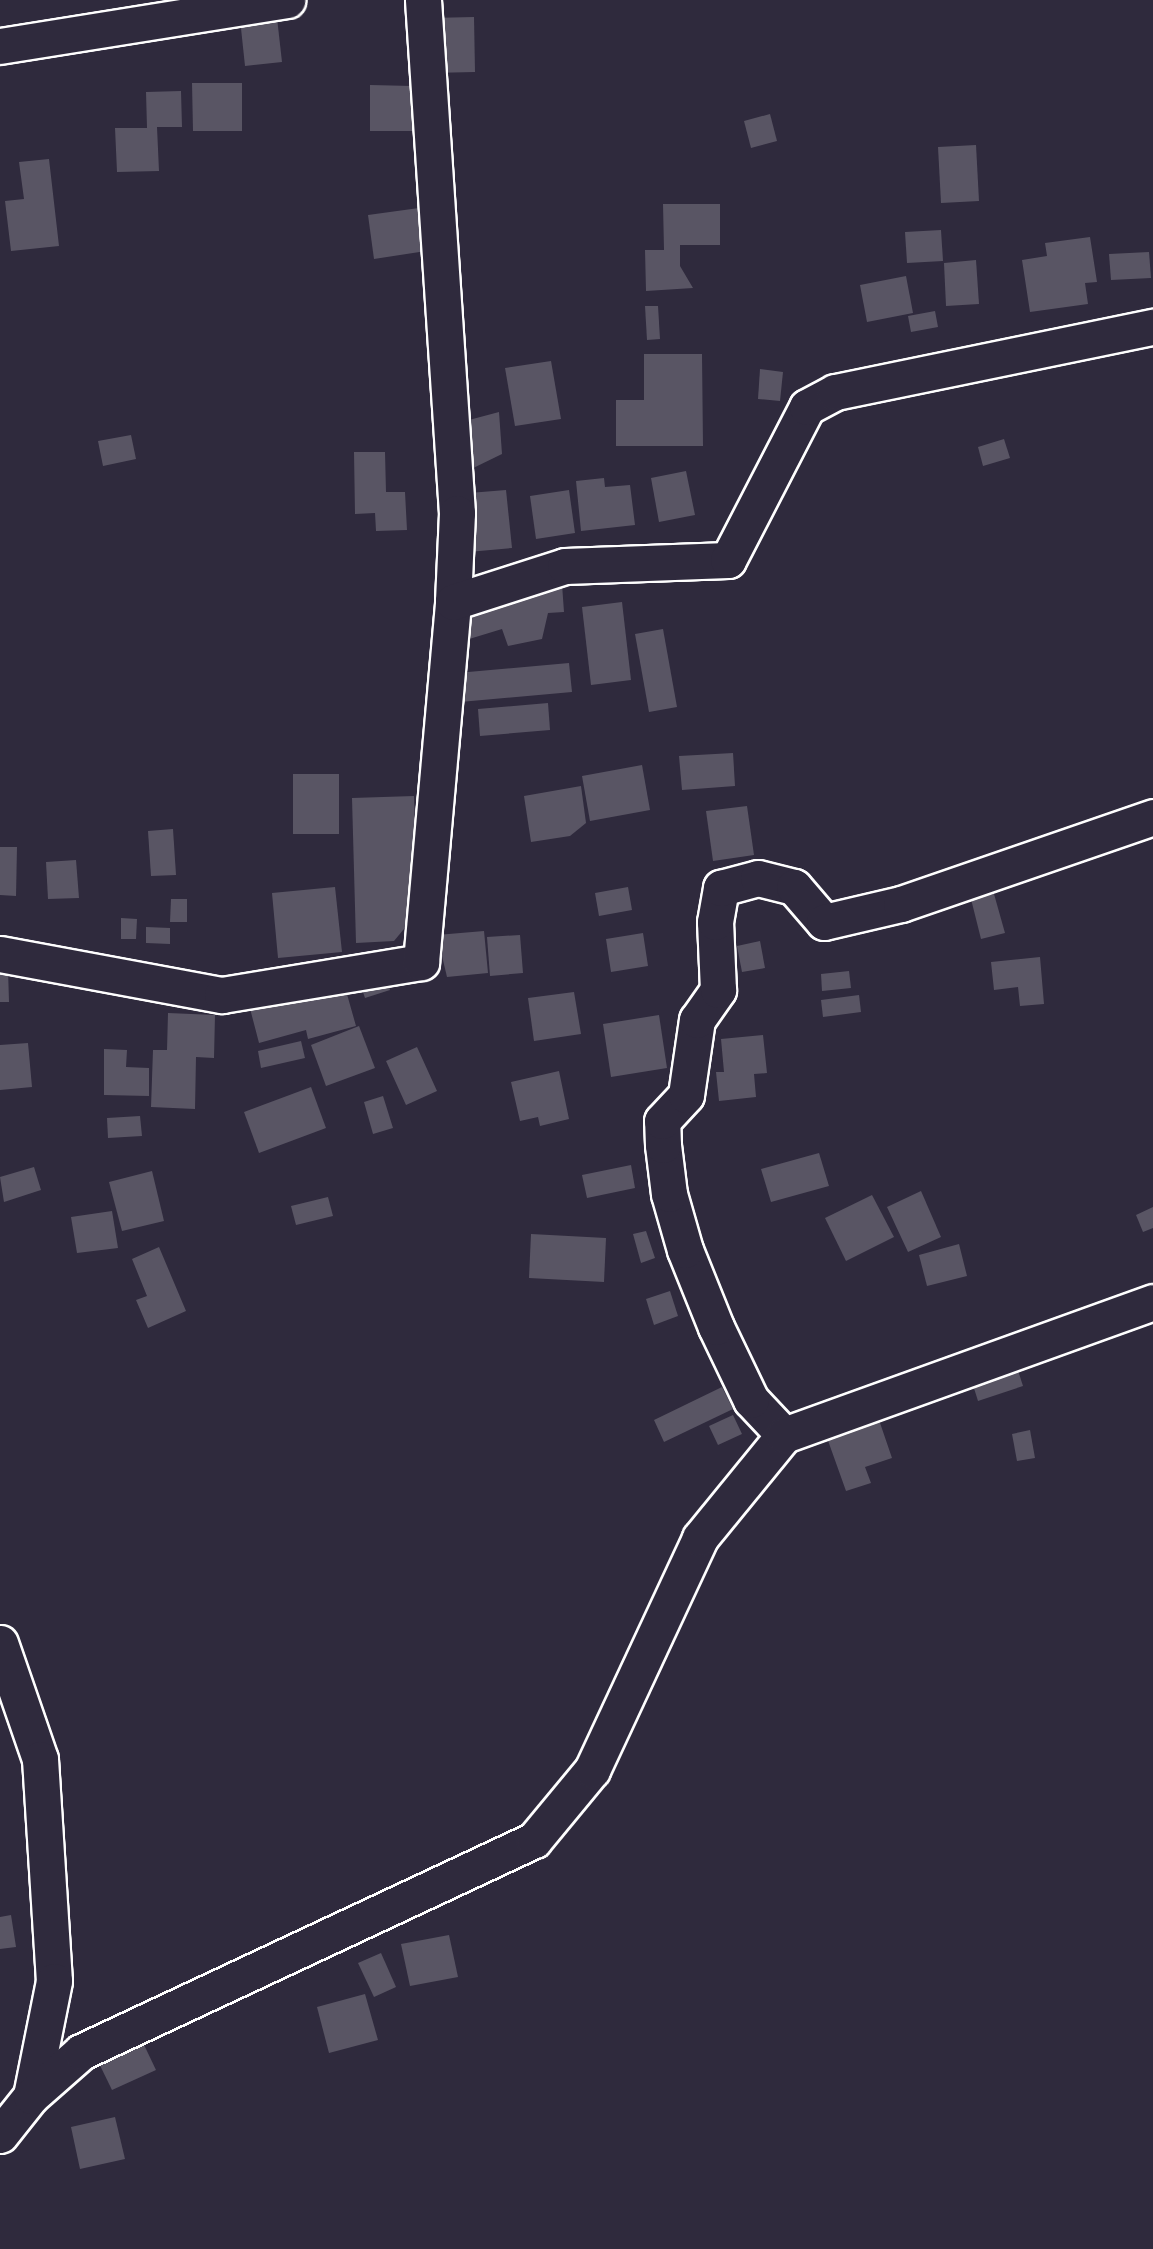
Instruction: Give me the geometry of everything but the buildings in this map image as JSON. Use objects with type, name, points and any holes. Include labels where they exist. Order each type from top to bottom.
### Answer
[{"type":"street","points":[[0,46],[286,0]]},
{"type":"street","points":[[0,954],[222,995],[421,962],[453,602],[457,514],[423,0]]},
{"type":"street","points":[[453,602],[565,566],[728,560],[807,407],[835,392],[1153,328]]},
{"type":"street","points":[[784,1435],[751,1400],[716,1326],[669,1194],[663,1145],[662,1120],[686,1095],[697,1020],[718,990],[715,922],[721,888],[758,878],[794,887],[824,922],[902,904],[1153,818]]},
{"type":"street","points":[[0,2136],[31,2096],[81,2052],[534,1840],[592,1770],[700,1538],[784,1435],[1153,1302]]},
{"type":"street","points":[[0,1643],[40,1759],[54,1982],[31,2096]]}]
